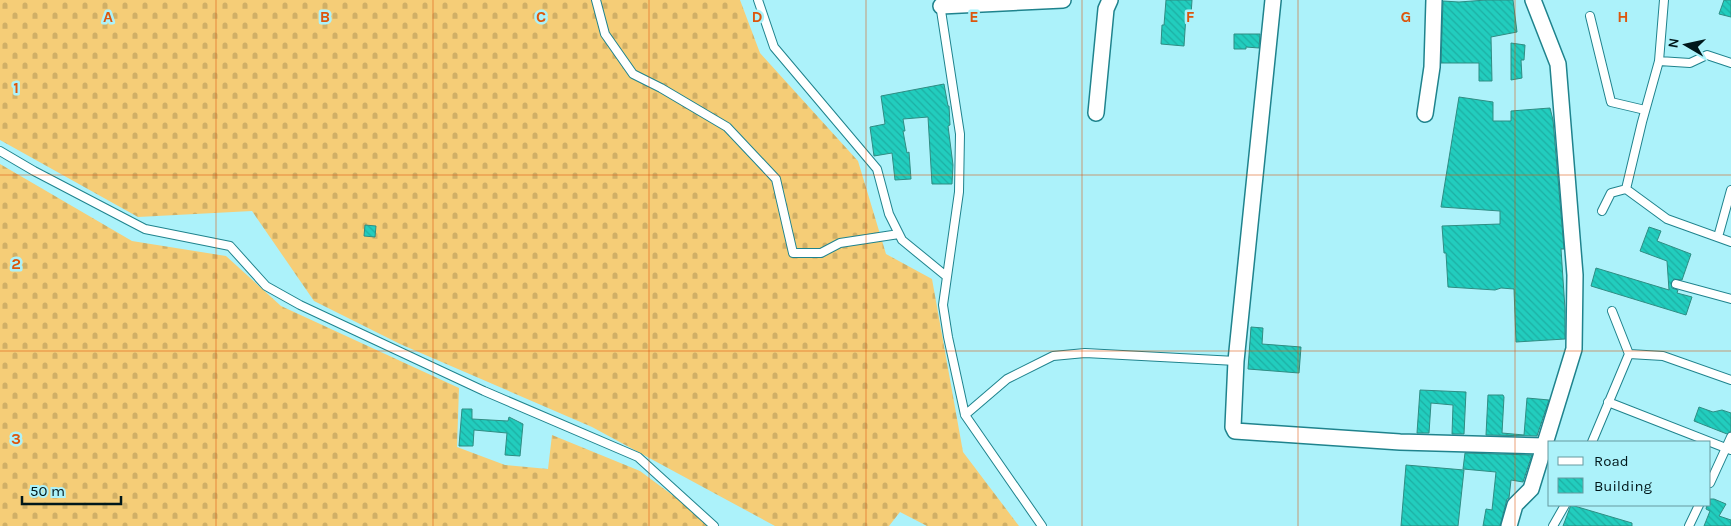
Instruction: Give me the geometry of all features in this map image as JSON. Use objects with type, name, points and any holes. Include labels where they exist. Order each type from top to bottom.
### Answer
[{"type":"street","points":[[940,3],[1063,0]]},
{"type":"street","points":[[1096,114],[1106,9],[1110,0]]},
{"type":"street","points":[[1273,0],[1236,361],[1233,427],[1235,431],[1400,442],[1546,446]]},
{"type":"street","points":[[1425,114],[1432,67],[1434,0]]},
{"type":"street","points":[[1509,526],[1515,505],[1531,488],[1546,446],[1574,349],[1575,275],[1558,64],[1533,0]]},
{"type":"lane","points":[[596,0],[605,34],[634,74],[727,127],[776,180],[793,253],[821,253],[840,243],[899,234]]},
{"type":"lane","points":[[758,0],[774,47],[876,169],[889,214],[902,240],[946,276]]},
{"type":"lane","points":[[1626,189],[1659,61],[1664,0]]},
{"type":"lane","points":[[940,3],[960,134],[958,192],[943,305],[948,337],[965,415],[1042,526]]},
{"type":"lane","points":[[1590,16],[1611,102],[1645,110]]},
{"type":"lane","points":[[1659,61],[1690,63],[1707,55],[1731,63]]},
{"type":"lane","points":[[0,151],[145,230],[230,246],[266,286],[300,305],[484,391],[638,457],[714,526]]},
{"type":"lane","points":[[1602,211],[1611,193],[1626,189]]},
{"type":"lane","points":[[1626,189],[1667,219],[1731,242]]},
{"type":"lane","points":[[1718,238],[1731,190]]},
{"type":"lane","points":[[1676,284],[1731,299]]},
{"type":"lane","points":[[1592,441],[1629,354],[1612,311]]},
{"type":"lane","points":[[965,415],[1007,379],[1053,356],[1085,353],[1236,361]]},
{"type":"lane","points":[[1629,354],[1663,356],[1731,380]]},
{"type":"lane","points":[[1608,402],[1708,441]]},
{"type":"lane","points":[[1711,481],[1729,449],[1731,437]]},
{"type":"lane","points":[[1711,442],[1729,449]]},
{"type":"lane","points":[[1553,526],[1564,506]]},
{"type":"lane","points":[[1689,526],[1699,506]]},
{"type":"green space","points":[[0,0],[740,0],[760,53],[858,161],[886,254],[932,279],[963,452],[1019,526],[927,526],[900,512],[889,526],[775,526],[592,427],[400,344],[314,301],[252,211],[138,217],[0,140]]},
{"type":"green space","points":[[0,164],[132,241],[226,256],[281,306],[459,388],[457,447],[505,465],[548,469],[552,435],[640,471],[714,526],[0,526]]},
{"type":"building","points":[[1166,0],[1192,0],[1191,15],[1186,15],[1184,46],[1161,44]]},
{"type":"building","points":[[1513,0],[1517,32],[1491,37],[1492,81],[1479,81],[1479,63],[1441,63],[1443,1]]},
{"type":"building","points":[[1724,0],[1731,0],[1731,17],[1719,14]]},
{"type":"building","points":[[1234,34],[1260,34],[1259,48],[1246,47],[1246,49],[1234,49]]},
{"type":"building","points":[[1511,43],[1525,45],[1524,60],[1521,60],[1522,78],[1511,80]]},
{"type":"building","points":[[944,84],[949,106],[950,125],[948,126],[953,165],[952,184],[932,184],[928,117],[903,119],[907,153],[909,152],[911,179],[895,180],[892,153],[874,156],[870,127],[885,124],[881,96]]},
{"type":"building","points":[[1459,97],[1493,102],[1493,121],[1511,121],[1511,111],[1550,108],[1553,120],[1564,249],[1561,249],[1565,339],[1516,342],[1514,289],[1501,288],[1495,290],[1448,287],[1442,226],[1500,224],[1500,211],[1441,207]]},
{"type":"building","points":[[365,225],[376,226],[375,237],[364,236]]},
{"type":"building","points":[[1649,227],[1661,231],[1657,241],[1691,254],[1682,280],[1674,279],[1671,283],[1672,288],[1678,290],[1677,293],[1692,297],[1686,315],[1591,286],[1596,268],[1669,290],[1667,261],[1640,251]]},
{"type":"building","points":[[1251,327],[1263,328],[1262,344],[1301,347],[1299,373],[1248,369]]},
{"type":"building","points":[[1420,390],[1466,392],[1464,434],[1452,434],[1453,405],[1431,403],[1429,433],[1417,433]]},
{"type":"building","points":[[1488,395],[1503,395],[1504,397],[1502,433],[1524,435],[1527,398],[1549,400],[1537,436],[1486,435]]},
{"type":"building","points":[[1699,407],[1713,412],[1722,410],[1731,413],[1731,431],[1727,434],[1694,421]]},
{"type":"building","points":[[462,409],[472,409],[472,419],[508,421],[509,417],[523,424],[520,456],[505,455],[507,433],[474,430],[473,446],[459,446]]},
{"type":"building","points":[[1465,453],[1532,455],[1523,482],[1511,480],[1509,498],[1507,499],[1500,526],[1483,526],[1486,509],[1492,510],[1496,472],[1463,469]]},
{"type":"building","points":[[1406,465],[1464,470],[1458,526],[1401,526]]},
{"type":"building","points":[[1711,499],[1726,504],[1719,516],[1731,520],[1731,526],[1704,526],[1710,511],[1706,509],[1707,506],[1711,506]]},
{"type":"building","points":[[1571,506],[1632,523],[1632,526],[1563,526]]}]
